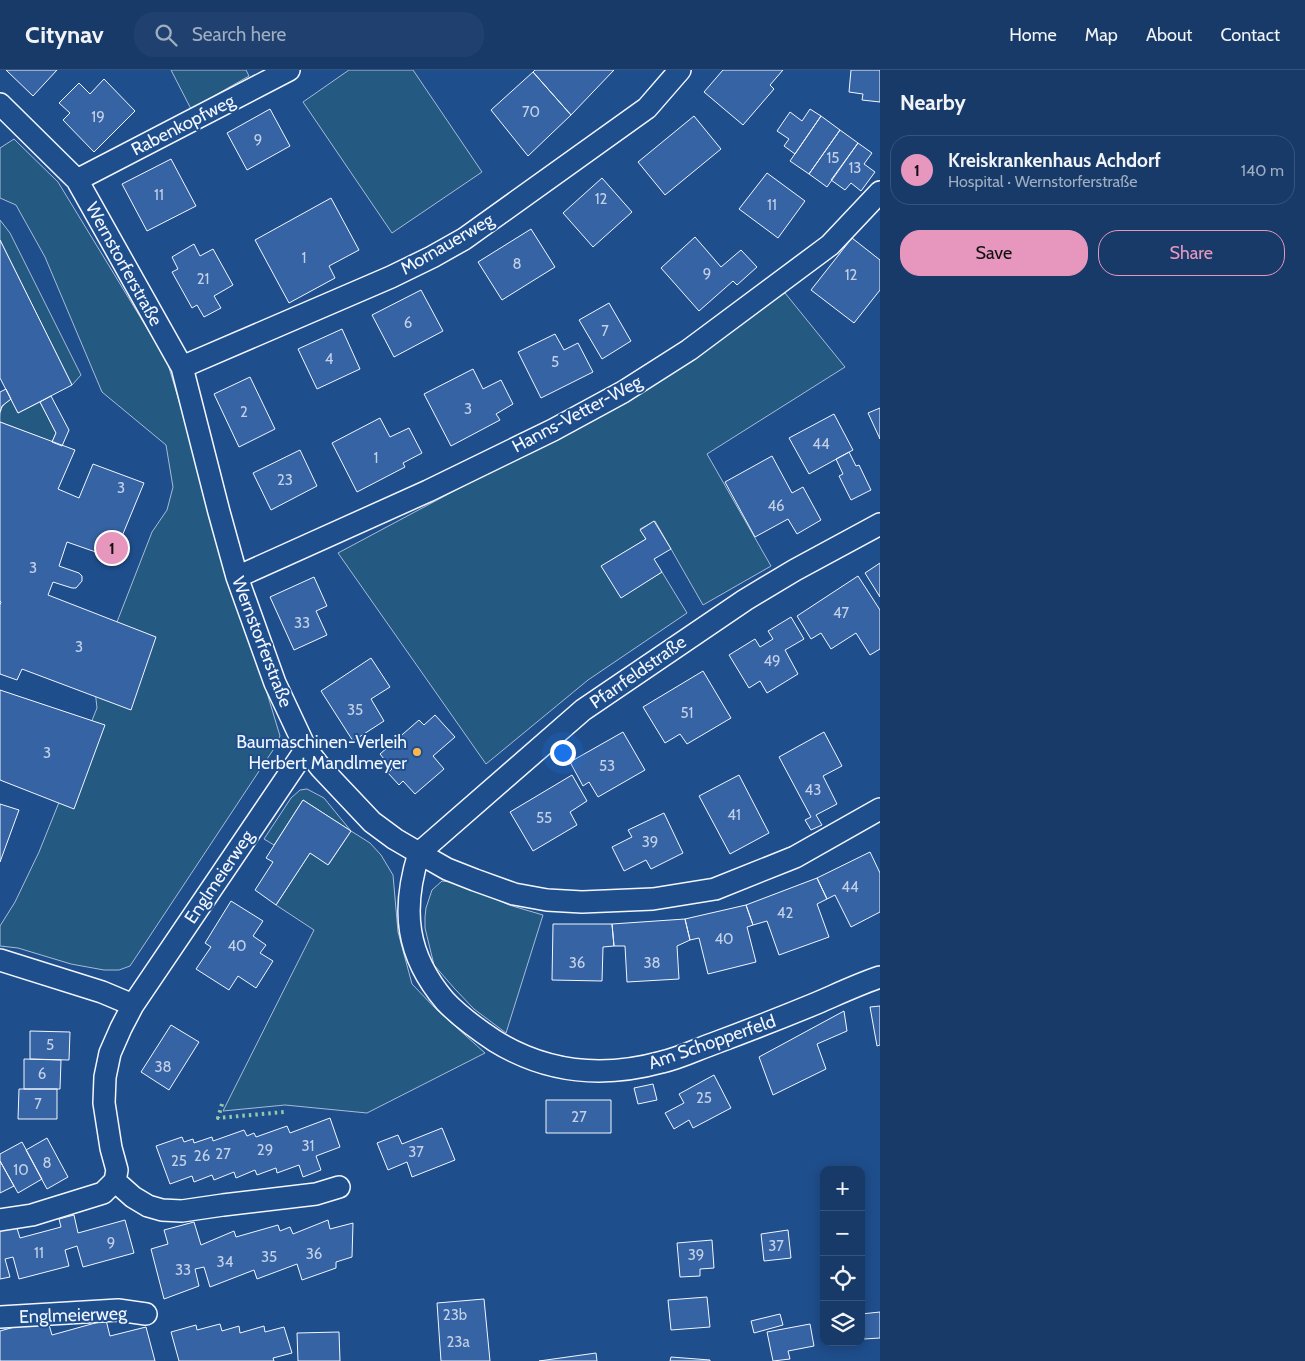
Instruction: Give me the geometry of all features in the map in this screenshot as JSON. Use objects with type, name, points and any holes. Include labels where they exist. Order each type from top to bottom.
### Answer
[{"type":"street","name":"Rabenkopfweg","points":[[77,180],[289,70]]},
{"type":"street","name":"Mornauerweg","points":[[182,367],[391,277],[464,239],[647,108],[680,70]]},
{"type":"street","name":"Wernstorferstraße","points":[[1,108],[77,180],[182,367],[237,577],[276,683],[306,749],[320,768],[372,822],[395,839],[447,869],[514,894],[547,900],[582,902],[653,899],[715,889],[796,857],[880,809]]},
{"type":"street","name":"Hanns-Vetter-Weg","points":[[237,577],[428,491],[553,430],[623,392],[689,350],[830,245],[880,192]]},
{"type":"street","name":"Pfarrfeldstraße","points":[[419,853],[583,710],[745,600],[795,570],[880,524]]},
{"type":"street","name":"Englmeierweg","points":[[115,1181],[117,1170],[111,1148],[104,1103],[105,1077],[110,1053],[121,1028],[134,1005],[306,749]]},
{"type":"street","name":"Am Schopperfeld","points":[[419,853],[410,892],[410,931],[414,950],[434,988],[472,1026],[502,1045],[528,1058],[560,1068],[592,1071],[624,1070],[663,1062],[765,1025],[880,976]]},
{"type":"street","points":[[0,960],[102,992],[134,1005]]},
{"type":"street","points":[[0,1220],[32,1215],[103,1193],[115,1181],[133,1197],[148,1206],[162,1210],[182,1211],[316,1194],[339,1187]]},
{"type":"street","name":"Englmeierweg","points":[[0,1317],[118,1310],[146,1314]]},
{"type":"shaded area","points":[[171,70],[246,70],[249,76],[191,109]]},
{"type":"shaded area","points":[[349,70],[413,70],[482,172],[392,233],[303,102]]},
{"type":"shaded area","points":[[14,139],[58,182],[167,361],[280,736],[275,747],[130,966],[119,970],[104,970],[71,964],[18,948],[0,946],[0,926],[15,902],[39,852],[97,708],[94,681],[152,532],[167,510],[173,487],[166,445],[102,392],[45,257],[16,205],[0,198],[0,148]]},
{"type":"shaded area","points":[[0,220],[10,233],[81,375],[72,385],[0,240]]},
{"type":"shaded area","points":[[785,293],[845,367],[707,454],[771,566],[703,605],[655,521],[640,529],[646,539],[602,566],[621,597],[662,572],[687,613],[588,680],[486,764],[338,553],[587,420]]},
{"type":"shaded area","points":[[11,399],[18,413],[40,402],[56,433],[52,442],[0,422],[1,409]]},
{"type":"shaded area","points":[[307,789],[324,798],[351,831],[303,800],[274,845],[264,839],[291,798],[300,790]]},
{"type":"shaded area","points":[[351,831],[370,843],[381,855],[393,875],[398,932],[412,984],[436,1009],[485,1053],[367,1113],[285,1105],[223,1111],[314,930],[276,905],[310,853],[329,864]]},
{"type":"shaded area","points":[[442,881],[459,883],[509,905],[543,915],[506,1033],[474,1009],[434,965],[425,928],[425,917],[432,890]]},
{"type":"building","points":[[6,70],[57,70],[33,96]]},
{"type":"building","points":[[535,70],[614,70],[571,115],[533,72]]},
{"type":"building","points":[[723,70],[783,70],[770,85],[774,89],[743,125],[704,92]]},
{"type":"building","points":[[851,70],[880,70],[880,102],[862,100],[863,94],[849,92]]},
{"type":"building","points":[[533,72],[571,115],[528,156],[491,110]]},
{"type":"building","points":[[104,79],[135,111],[94,152],[63,120],[70,113],[59,103],[79,83],[90,94]]},
{"type":"building","points":[[270,109],[290,146],[247,170],[227,133]]},
{"type":"building","points":[[810,109],[821,116],[795,154],[784,146],[789,139],[777,131],[790,112],[802,121]]},
{"type":"building","points":[[694,116],[721,149],[665,195],[638,162]]},
{"type":"building","points":[[821,116],[840,130],[809,174],[790,161]]},
{"type":"building","points":[[840,130],[858,143],[827,187],[809,174]]},
{"type":"building","points":[[858,143],[872,153],[864,164],[875,172],[861,191],[851,183],[845,190],[831,180]]},
{"type":"building","points":[[171,159],[196,206],[147,231],[122,184]]},
{"type":"building","points":[[767,173],[805,201],[778,238],[739,209]]},
{"type":"building","points":[[602,178],[632,212],[593,247],[563,213]]},
{"type":"building","points":[[331,198],[359,250],[329,266],[335,278],[289,303],[255,240]]},
{"type":"building","points":[[531,229],[555,267],[502,300],[478,262]]},
{"type":"building","points":[[695,237],[721,267],[741,250],[757,267],[737,285],[733,281],[699,311],[661,268]]},
{"type":"building","points":[[852,238],[880,260],[880,290],[854,323],[811,290]]},
{"type":"building","points":[[0,240],[72,385],[18,413],[0,378]]},
{"type":"building","points":[[194,244],[200,256],[213,249],[233,285],[214,296],[221,308],[204,317],[197,305],[192,308],[172,272],[178,269],[172,257]]},
{"type":"building","points":[[421,290],[443,331],[394,357],[372,315]]},
{"type":"building","points":[[609,303],[631,341],[602,359],[579,320]]},
{"type":"building","points":[[342,329],[360,369],[317,389],[298,349]]},
{"type":"building","points":[[555,334],[564,350],[578,343],[593,372],[541,398],[518,352]]},
{"type":"building","points":[[473,369],[483,389],[501,380],[513,404],[496,414],[500,420],[451,446],[424,394]]},
{"type":"building","points":[[250,377],[275,429],[239,447],[214,394]]},
{"type":"building","points":[[6,389],[11,399],[2,406],[0,412],[0,392]]},
{"type":"building","points":[[51,396],[69,430],[62,446],[52,442],[56,433],[40,402]]},
{"type":"building","points":[[880,408],[880,439],[868,413]]},
{"type":"building","points":[[834,414],[853,450],[809,474],[789,438]]},
{"type":"building","points":[[380,418],[390,437],[409,428],[422,453],[403,463],[405,467],[357,492],[332,443]]},
{"type":"building","points":[[0,422],[75,450],[58,489],[79,498],[93,464],[144,483],[113,558],[67,542],[59,566],[79,573],[82,576],[82,581],[76,588],[53,582],[48,595],[156,637],[131,710],[22,669],[17,680],[0,674]]},
{"type":"building","points":[[300,450],[317,486],[271,510],[253,473]]},
{"type":"building","points":[[849,452],[856,466],[859,465],[871,490],[851,500],[839,476],[843,474],[836,459]]},
{"type":"building","points":[[772,456],[792,493],[803,487],[821,520],[797,534],[788,519],[755,537],[725,482]]},
{"type":"building","points":[[654,521],[671,549],[654,559],[662,572],[621,598],[601,566],[646,539],[640,530]]},
{"type":"building","points":[[880,563],[880,597],[865,573]]},
{"type":"building","points":[[858,576],[880,610],[880,649],[870,655],[856,633],[831,649],[821,633],[811,639],[797,616]]},
{"type":"building","points":[[314,577],[327,606],[316,611],[327,635],[294,650],[270,597]]},
{"type":"building","points":[[791,617],[804,639],[785,650],[798,674],[767,693],[760,681],[749,688],[729,655],[755,639],[760,647],[773,639],[768,631]]},
{"type":"building","points":[[371,658],[390,687],[371,699],[384,721],[353,741],[321,691]]},
{"type":"building","points":[[703,671],[731,718],[687,744],[680,734],[665,743],[643,707]]},
{"type":"building","points":[[0,690],[105,725],[74,809],[0,780]]},
{"type":"building","points":[[435,715],[455,737],[433,756],[444,769],[415,794],[403,781],[399,785],[388,773],[392,769],[380,754],[419,720],[424,725]]},
{"type":"building","points":[[623,732],[645,770],[598,797],[589,782],[583,786],[570,762]]},
{"type":"building","points":[[824,732],[842,766],[823,776],[837,804],[816,815],[822,825],[811,830],[805,820],[811,817],[779,757]]},
{"type":"building","points":[[572,775],[587,801],[570,812],[577,825],[533,851],[510,812]]},
{"type":"building","points":[[739,775],[769,833],[730,854],[699,796]]},
{"type":"building","points":[[303,800],[351,831],[328,865],[310,853],[276,905],[255,890],[273,862],[266,858]]},
{"type":"building","points":[[0,804],[19,810],[0,862]]},
{"type":"building","points":[[664,813],[683,853],[651,869],[646,860],[624,871],[612,847],[632,837],[628,830]]},
{"type":"building","points":[[870,852],[880,873],[880,912],[851,927],[835,895],[827,899],[817,878]]},
{"type":"building","points":[[817,878],[827,899],[817,904],[829,937],[779,955],[767,921],[753,925],[746,905]]},
{"type":"building","points":[[231,901],[263,921],[253,936],[266,945],[260,953],[273,961],[256,988],[238,976],[229,990],[196,969],[211,947],[205,943]]},
{"type":"building","points":[[746,905],[753,925],[747,927],[756,962],[708,974],[699,938],[690,940],[685,919]]},
{"type":"building","points":[[685,919],[690,940],[677,946],[679,979],[627,982],[625,946],[614,946],[612,924]]},
{"type":"building","points":[[553,924],[612,924],[614,946],[603,947],[602,981],[552,980]]},
{"type":"building","points":[[880,1006],[880,1045],[877,1046],[870,1007]]},
{"type":"building","points":[[844,1011],[847,1031],[817,1044],[826,1069],[773,1095],[759,1057]]},
{"type":"building","points":[[171,1025],[199,1042],[169,1090],[141,1072]]},
{"type":"building","points":[[30,1031],[70,1032],[69,1060],[30,1059]]},
{"type":"building","points":[[24,1059],[61,1060],[60,1089],[24,1089]]},
{"type":"building","points":[[714,1075],[731,1108],[693,1128],[689,1120],[674,1129],[665,1113],[684,1103],[679,1094]]},
{"type":"building","points":[[653,1084],[657,1100],[638,1104],[634,1088]]},
{"type":"building","points":[[19,1089],[57,1089],[57,1119],[18,1119]]},
{"type":"building","points":[[546,1100],[611,1100],[611,1133],[546,1133]]},
{"type":"building","points":[[330,1118],[340,1147],[316,1156],[321,1170],[303,1177],[299,1165],[277,1173],[276,1168],[257,1175],[255,1170],[236,1178],[234,1172],[214,1180],[212,1175],[194,1182],[192,1176],[170,1184],[156,1146],[182,1137],[184,1142],[193,1139],[194,1143],[212,1137],[213,1141],[244,1130],[247,1136],[254,1133],[256,1137],[287,1126],[290,1133]]},
{"type":"building","points":[[442,1128],[455,1160],[412,1177],[407,1162],[388,1170],[377,1143],[398,1135],[402,1144]]},
{"type":"building","points":[[47,1138],[68,1177],[47,1189],[26,1150]]},
{"type":"building","points":[[22,1142],[42,1179],[18,1193],[0,1161],[0,1154]]},
{"type":"building","points":[[0,1161],[14,1186],[0,1193]]},
{"type":"building","points":[[74,1215],[78,1233],[125,1220],[134,1253],[83,1267],[77,1246],[65,1250],[69,1266],[19,1279],[13,1257],[5,1259],[10,1277],[0,1279],[0,1229],[16,1225],[20,1238],[61,1227],[59,1219]]},
{"type":"building","points":[[328,1220],[330,1229],[353,1223],[352,1257],[336,1262],[336,1268],[302,1280],[297,1264],[257,1279],[254,1270],[210,1287],[204,1267],[195,1269],[199,1286],[164,1299],[151,1249],[168,1244],[164,1230],[194,1222],[201,1245],[234,1231],[236,1237],[278,1225],[280,1231],[290,1227],[293,1234]]},
{"type":"building","points":[[788,1230],[791,1258],[764,1261],[761,1234]]},
{"type":"building","points":[[712,1240],[714,1268],[700,1269],[700,1276],[680,1277],[677,1243]]},
{"type":"building","points":[[707,1297],[710,1327],[671,1330],[668,1300]]},
{"type":"building","points":[[484,1299],[490,1361],[441,1361],[437,1303]]},
{"type":"building","points":[[880,1312],[880,1338],[865,1339],[865,1314]]},
{"type":"building","points":[[780,1314],[783,1325],[754,1333],[751,1321]]},
{"type":"building","points":[[47,1318],[52,1335],[106,1320],[110,1336],[146,1327],[155,1361],[0,1361],[0,1331]]},
{"type":"building","points":[[220,1324],[222,1331],[239,1326],[240,1333],[264,1326],[265,1332],[284,1327],[292,1353],[273,1358],[274,1361],[179,1361],[171,1332],[196,1325],[197,1330]]},
{"type":"building","points":[[810,1324],[814,1346],[788,1351],[790,1359],[773,1361],[767,1332]]},
{"type":"building","points":[[339,1332],[340,1361],[298,1361],[297,1333]]},
{"type":"building","points":[[596,1353],[597,1361],[539,1361]]},
{"type":"building","points":[[671,1357],[710,1360],[710,1361],[670,1361]]},
{"type":"hedge","points":[[222,1104],[218,1118],[284,1112]]},
{"type":"place","name":"Kreiskrankenhaus Achdorf","points":[[112,548]]},
{"type":"place","name":"Baumaschinen-Verleih Herbert Mandlmeyer","points":[[417,752]]}]
